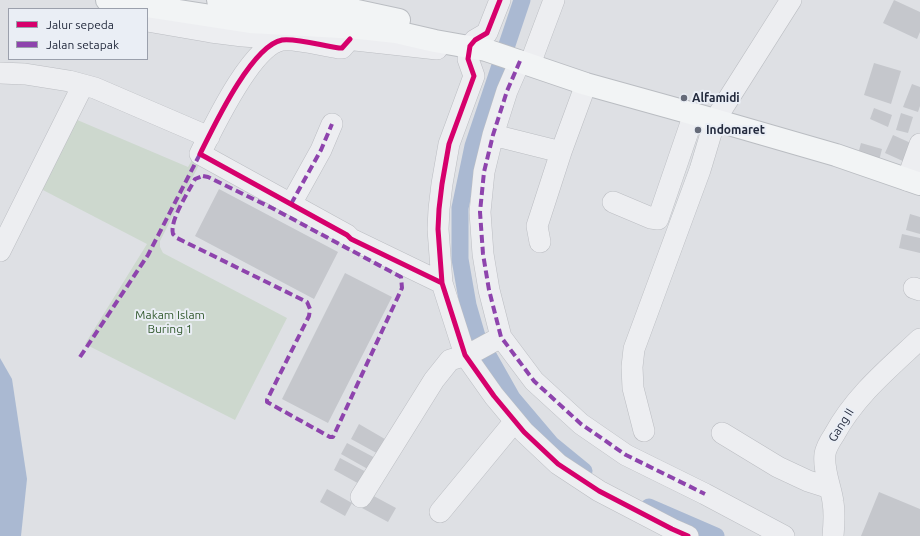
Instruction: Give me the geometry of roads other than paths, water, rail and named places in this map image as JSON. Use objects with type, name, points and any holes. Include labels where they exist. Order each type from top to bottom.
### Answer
[{"type":"main road","points":[[107,0],[257,10],[348,9],[438,29],[478,48],[586,84],[836,155],[913,182]]},
{"type":"main road","points":[[218,0],[257,10],[359,28],[396,32],[434,41],[478,48]]},
{"type":"street","points":[[328,0],[348,9]]},
{"type":"street","points":[[478,48],[475,40],[487,33],[500,0]]},
{"type":"street","points":[[554,0],[507,91],[493,135],[484,172],[480,212],[482,254],[498,338],[534,381],[581,424],[626,455],[705,494],[784,536]]},
{"type":"street","points":[[644,431],[633,388],[632,367],[634,349],[700,170],[715,120],[791,0]]},
{"type":"street","points":[[148,20],[211,32],[243,36],[257,37],[278,31],[436,49],[478,48]]},
{"type":"street","points":[[350,39],[342,48],[302,41],[281,40],[267,47],[243,75],[200,154],[351,239],[442,283]]},
{"type":"street","points":[[478,48],[468,59],[474,76],[449,144],[442,184],[438,229],[442,283],[467,355],[494,396],[524,432],[558,464],[599,491],[686,536]]},
{"type":"street","points":[[0,73],[25,74],[94,88],[209,137]]},
{"type":"street","points":[[540,242],[537,226],[561,152],[586,84]]},
{"type":"street","points":[[0,251],[83,85]]},
{"type":"street","points":[[613,202],[651,218],[658,219],[694,114]]},
{"type":"street","points":[[291,204],[321,150],[332,124]]},
{"type":"street","points":[[493,135],[561,152]]},
{"type":"street","points":[[913,182],[920,144]]},
{"type":"street","points":[[361,497],[434,380],[450,360],[467,355],[498,338]]},
{"type":"street","name":"Gang II","points":[[833,536],[835,518],[825,466],[826,448],[823,436],[869,386],[920,339]]},
{"type":"street","points":[[440,512],[515,421]]},
{"type":"street","points":[[722,433],[778,467],[808,481],[830,488]]},
{"type":"water","points":[[0,358],[12,379],[27,479],[21,536],[0,536]]},
{"type":"waterway","points":[[522,0],[473,146],[460,208],[460,259],[468,305],[477,336],[512,398],[551,444],[584,471]]},
{"type":"waterway","points":[[649,507],[716,536]]},
{"type":"place","name":"Alfamidi","points":[[684,98]]},
{"type":"place","name":"Indomaret","points":[[698,130]]},
{"type":"park label","name":"Makam Islam Buring 1","points":[[170,322]]}]
